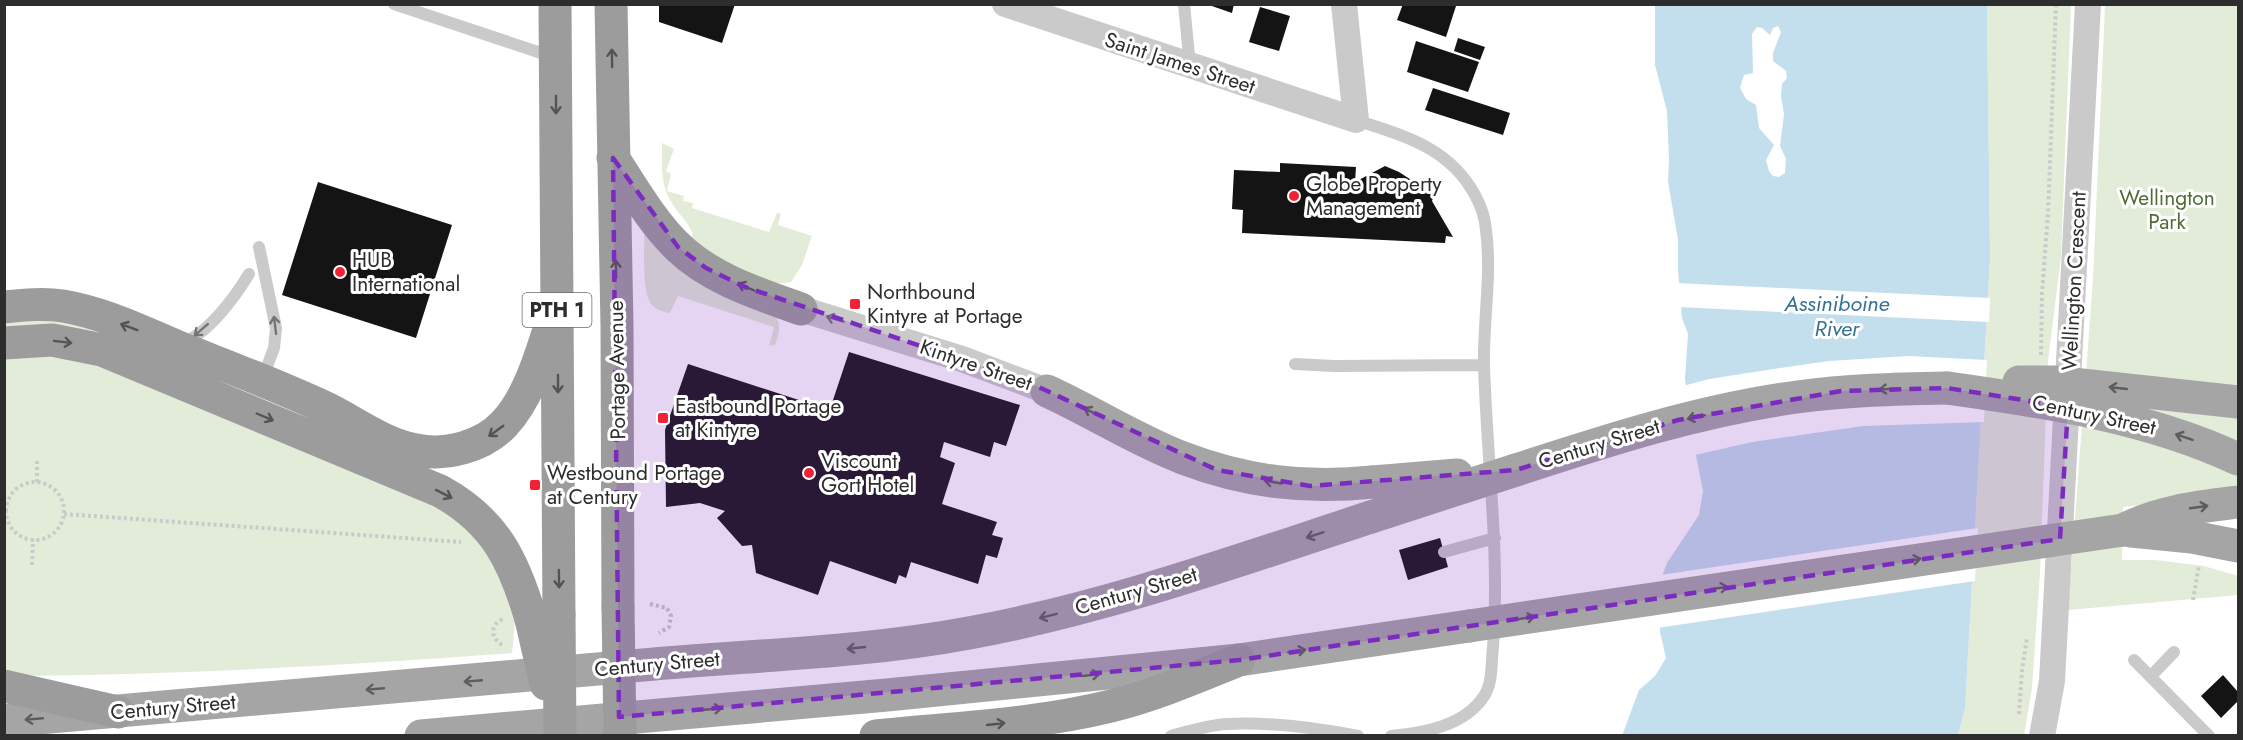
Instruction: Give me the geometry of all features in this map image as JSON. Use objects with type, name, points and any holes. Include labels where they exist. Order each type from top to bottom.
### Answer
[{"type":"highway","name":"PTH 1","points":[[555,4],[557,305],[545,617],[559,735]]},
{"type":"highway","name":"Portage Avenue","points":[[611,4],[617,339],[620,735]]},
{"type":"highway","points":[[613,158],[662,229],[685,254],[723,277],[801,309]]},
{"type":"highway","points":[[4,307],[42,304],[79,309],[174,345],[254,383],[327,408],[396,444],[415,450],[447,452],[490,436],[512,415],[526,391],[557,305]]},
{"type":"highway","points":[[4,343],[43,340],[75,343],[102,350],[420,482],[456,500],[476,515],[489,529],[521,586],[545,617]]},
{"type":"highway","points":[[876,735],[1027,721],[1109,706],[1156,693],[1239,660]]},
{"type":"highway","points":[[4,686],[118,712]]},
{"type":"main road","points":[[1947,388],[1994,382],[2054,382],[2238,402]]},
{"type":"main road","name":"Century Street","points":[[4,722],[654,664],[854,649],[922,641],[1009,625],[1084,607],[1631,433],[1754,404],[1841,391],[1947,388],[2046,402],[2121,418],[2197,441],[2238,459]]},
{"type":"main road","points":[[1047,391],[1155,445],[1217,470],[1251,478],[1310,486],[1516,470]]},
{"type":"main road","points":[[2123,530],[2143,520],[2175,510],[2238,502]]},
{"type":"main road","points":[[421,735],[887,695],[1239,660],[2123,530],[2192,537],[2238,546]]},
{"type":"street","name":"Saint James Street","points":[[1005,4],[1068,15],[1190,66],[1356,120]]},
{"type":"street","points":[[1344,4],[1356,120]]},
{"type":"street","name":"Wellington Crescent","points":[[2042,735],[2052,681],[2088,4]]},
{"type":"street","name":"Kintyre Street","points":[[801,309],[962,359],[1047,391]]},
{"type":"lane","points":[[394,4],[555,58]]},
{"type":"lane","points":[[1185,4],[1190,66]]},
{"type":"lane","points":[[1356,120],[1409,137],[1445,159],[1462,176],[1475,195],[1486,228],[1484,365],[1495,537],[1494,623],[1490,680],[1485,695],[1472,710],[1454,721],[1434,729],[1391,735]]},
{"type":"lane","points":[[254,383],[274,348],[276,328],[259,248]]},
{"type":"lane","points":[[174,345],[191,339],[201,332],[229,303],[249,274]]},
{"type":"lane","points":[[1295,364],[1484,365]]},
{"type":"lane","points":[[172,378],[192,377],[209,382]]},
{"type":"lane","points":[[1444,552],[1495,537]]},
{"type":"lane","points":[[2151,676],[2174,652]]},
{"type":"lane","points":[[2134,660],[2209,735]]},
{"type":"lane","points":[[1171,735],[1206,726],[1228,724],[1313,728],[1358,735]]},
{"type":"path","points":[[37,458],[37,482]]},
{"type":"path","points":[[37,482],[54,489],[60,496],[64,514],[62,523],[50,536],[33,540],[16,533],[10,526],[6,508],[9,500],[20,487],[37,482]]},
{"type":"path","points":[[64,514],[466,542]]},
{"type":"path","points":[[32,565],[33,540]]},
{"type":"path","points":[[2193,600],[2199,561]]},
{"type":"path","points":[[650,604],[667,608],[671,616],[669,627],[660,633],[654,633]]},
{"type":"path","points":[[499,621],[492,633],[494,639],[502,645]]},
{"type":"highlighted area","points":[[613,158],[678,247],[706,268],[745,287],[1028,382],[1217,470],[1310,486],[1516,470],[1678,420],[1841,391],[1947,388],[2068,407],[2060,539],[1239,660],[619,717]]},
{"type":"green space","points":[[1987,5],[2071,5],[2061,257],[2048,361],[2040,572],[2032,688],[2024,735],[1958,736],[1965,709],[1990,258]]},
{"type":"green space","name":"Wellington Park","points":[[2105,5],[2238,5],[2238,494],[2123,507],[2122,560],[2155,560],[2204,566],[2235,575],[2238,576],[2238,595],[2068,610],[2093,280]]},
{"type":"green space","points":[[662,143],[674,149],[666,171],[671,174],[667,191],[684,196],[683,201],[693,203],[692,208],[769,232],[777,213],[781,214],[778,225],[812,236],[802,265],[791,282],[778,283],[751,277],[724,264],[688,241],[693,235],[691,230],[665,189],[662,174]]},
{"type":"green space","points":[[644,232],[775,315],[779,333],[775,345],[769,346],[774,327],[678,296],[670,313],[654,307],[646,291]]},
{"type":"green space","points":[[34,316],[99,327],[97,334],[5,329],[5,319]]},
{"type":"green space","points":[[45,351],[115,369],[460,514],[498,559],[515,621],[512,653],[201,671],[14,676],[5,673],[4,354]]},
{"type":"water","name":"Assiniboine River","points":[[1655,5],[1987,5],[1990,258],[1965,709],[1958,735],[1622,736],[1639,690],[1655,676],[1666,658],[1660,632],[1658,587],[1667,563],[1699,515],[1703,491],[1691,430],[1685,379],[1688,334],[1682,318],[1678,240],[1668,181],[1667,111],[1655,65]],"holes":[[[1778,26],[1781,32],[1773,53],[1773,61],[1786,71],[1787,78],[1782,84],[1781,96],[1784,114],[1780,146],[1786,159],[1785,173],[1779,177],[1773,176],[1769,171],[1766,160],[1774,145],[1759,128],[1756,105],[1746,99],[1740,88],[1744,75],[1753,73],[1752,34],[1757,27],[1770,35],[1773,28]]]},
{"type":"pier","points":[[1676,283],[1990,298],[1989,322],[1678,307]]},
{"type":"pier","points":[[1908,356],[1987,360],[1984,422],[1863,426],[1752,442],[1695,455],[1688,431],[1683,386],[1709,379],[1829,361]]},
{"type":"pier","points":[[1978,528],[1975,581],[1657,628],[1656,586],[1660,575]]},
{"type":"building","points":[[659,4],[735,4],[722,43],[659,22]]},
{"type":"building","points":[[1206,4],[1234,4],[1232,13]]},
{"type":"building","points":[[1403,4],[1456,6],[1446,37],[1397,20]]},
{"type":"building","points":[[1260,7],[1290,16],[1279,51],[1249,42]]},
{"type":"building","points":[[1458,38],[1485,47],[1480,60],[1454,51]]},
{"type":"building","points":[[1416,41],[1479,62],[1468,92],[1407,72]]},
{"type":"building","points":[[1433,88],[1510,113],[1503,135],[1425,110]]},
{"type":"building","points":[[1280,163],[1356,167],[1355,182],[1385,166],[1430,189],[1434,195],[1432,201],[1453,237],[1446,236],[1445,243],[1242,233],[1243,210],[1232,209],[1234,170],[1280,172]]},
{"type":"building","points":[[318,182],[452,225],[416,338],[282,295]]},
{"type":"building","name":"Viscount Gort Hotel","points":[[849,352],[1020,405],[1006,446],[994,442],[990,457],[944,442],[940,457],[955,463],[942,504],[997,522],[992,535],[1003,538],[997,558],[986,555],[978,584],[911,562],[906,578],[899,575],[896,584],[830,561],[818,595],[756,573],[752,545],[742,546],[717,518],[725,511],[700,503],[666,507],[665,430],[688,364],[814,405],[812,413],[827,418]]},
{"type":"building","points":[[1440,538],[1448,567],[1408,580],[1399,550]]},
{"type":"building","points":[[2223,675],[2238,692],[2238,701],[2221,718],[2201,696]]},
{"type":"place","name":"Globe Property Management","points":[[1294,196]]},
{"type":"place","name":"HUB International","points":[[340,272]]},
{"type":"place","name":"Northbound Kintyre at Portage","points":[[855,304]]},
{"type":"place","name":"Eastbound Portage at Kintyre","points":[[663,418]]},
{"type":"place","name":"Viscount Gort Hotel","points":[[809,473]]},
{"type":"place","name":"Westbound Portage at Century","points":[[535,485]]}]
